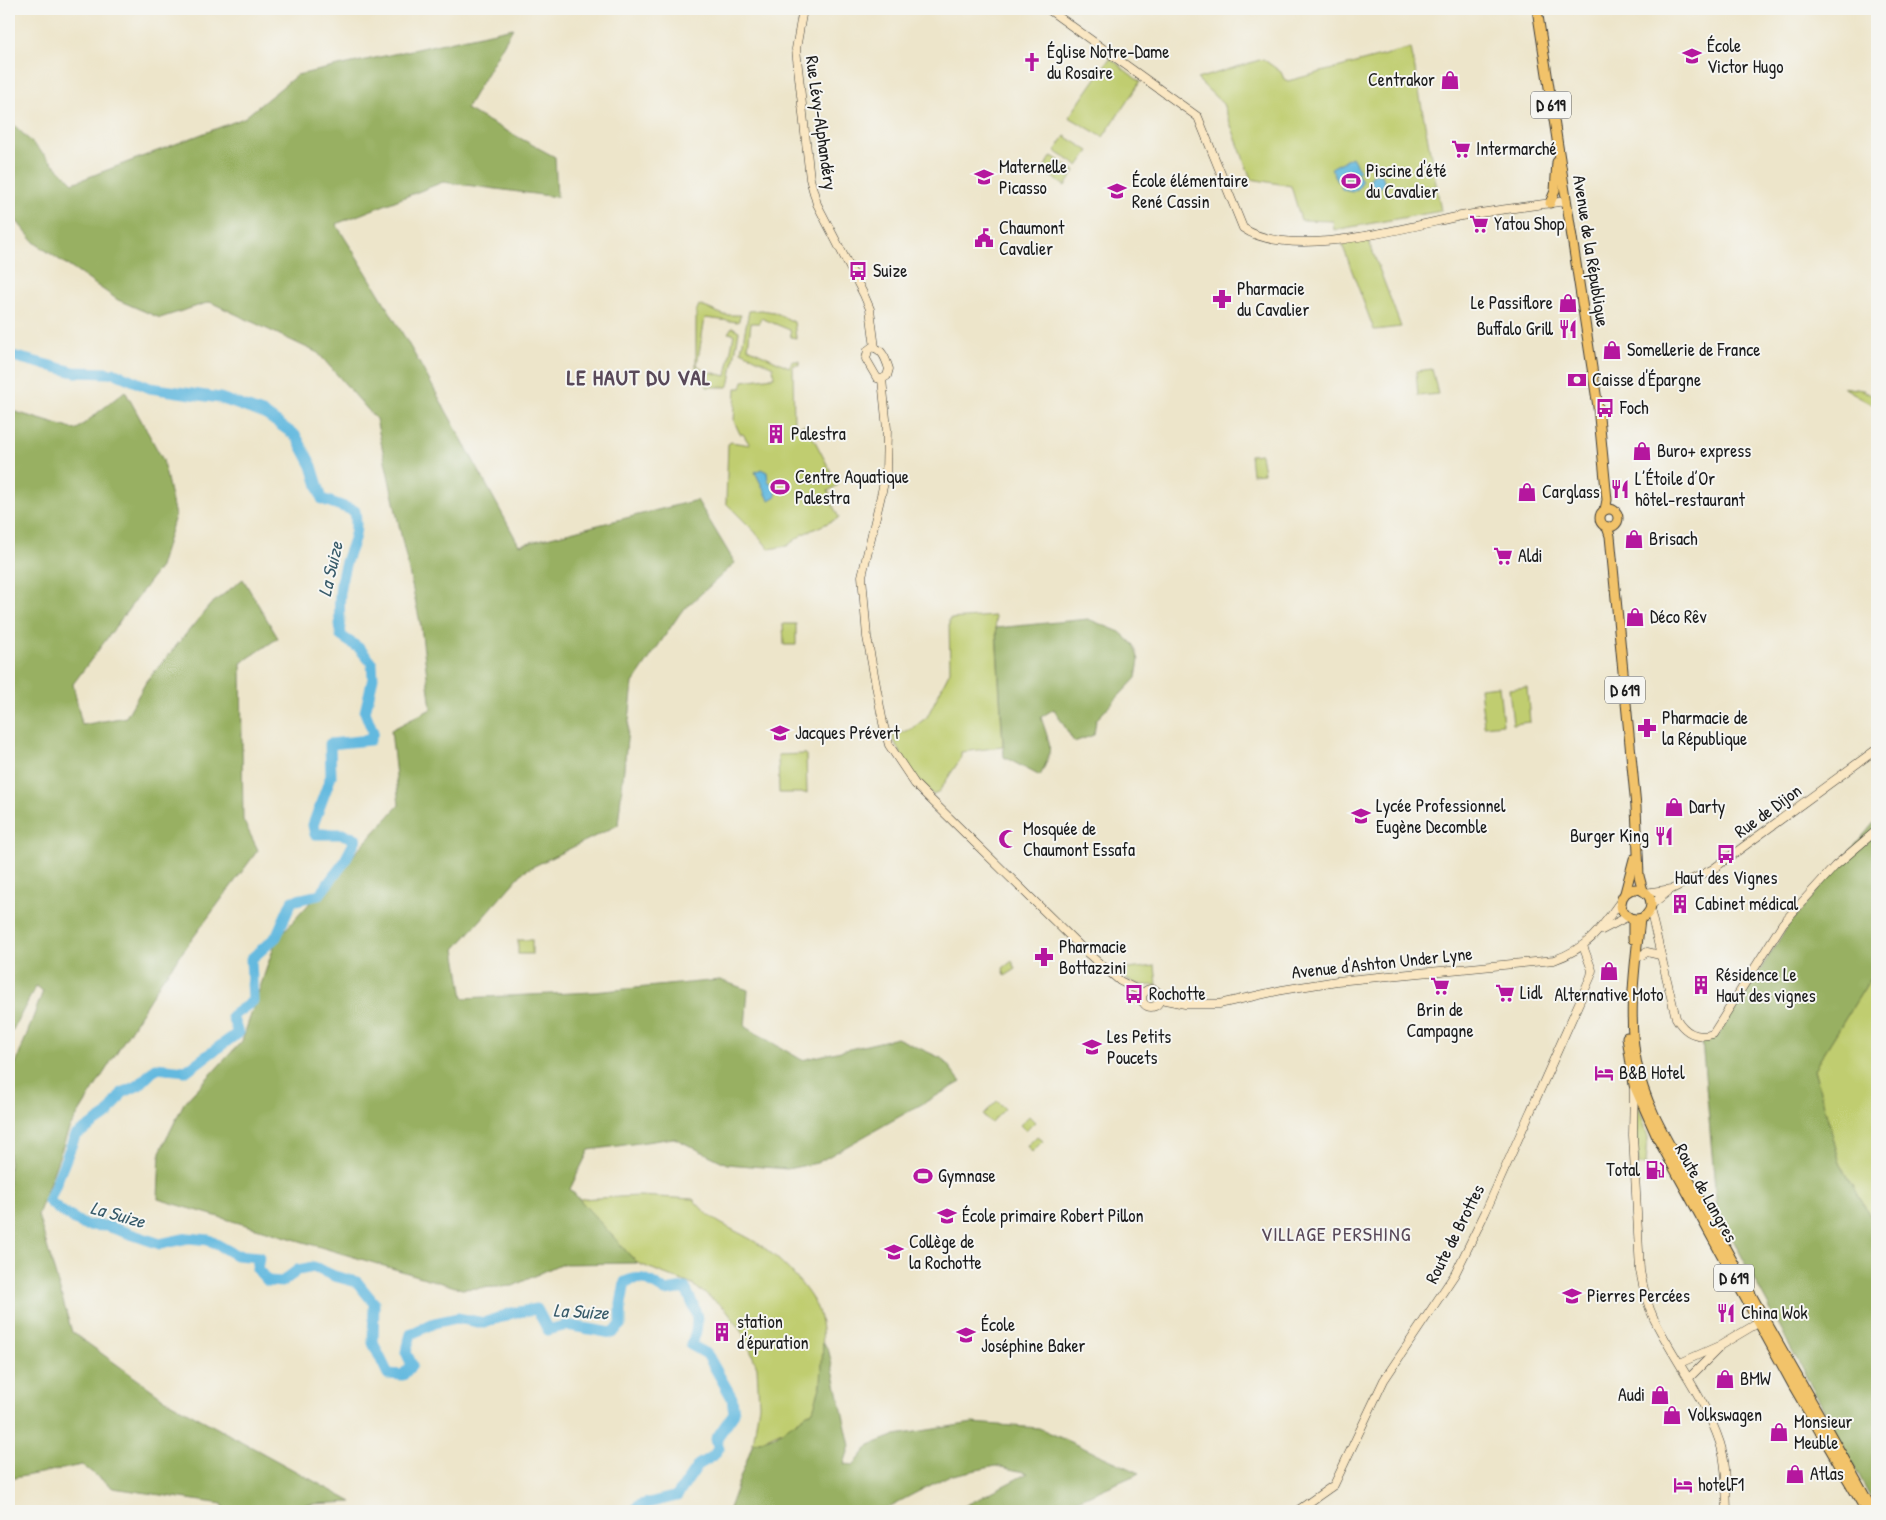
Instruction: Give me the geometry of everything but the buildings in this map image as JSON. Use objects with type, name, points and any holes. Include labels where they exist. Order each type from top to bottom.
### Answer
[{"type":"main road","name":"Avenue de la République","points":[[1537,9],[1598,407],[1608,510]]},
{"type":"main road","points":[[1550,203],[1555,191],[1559,154]]},
{"type":"main road","points":[[1608,510],[1616,512],[1619,518],[1610,530],[1602,524],[1600,518],[1608,510]]},
{"type":"main road","name":"D 619","points":[[1610,530],[1635,798],[1637,845],[1625,893]]},
{"type":"main road","points":[[1637,845],[1639,876],[1644,892],[1650,898],[1651,907],[1636,918],[1622,911],[1620,902],[1625,893],[1632,889],[1644,892]]},
{"type":"main road","name":"D 619","points":[[1636,918],[1636,958],[1632,1023],[1641,1083],[1762,1321],[1873,1511]]},
{"type":"main road","name":"Route de Langres","points":[[1636,918],[1626,1021],[1634,1085],[1674,1169],[1762,1321],[1866,1511]]},
{"type":"street","name":"Rue Lévy-Alphandéry","points":[[803,9],[796,49],[810,179],[817,204],[870,309],[875,348]]},
{"type":"street","points":[[1048,9],[1198,116],[1243,228],[1259,237],[1274,242],[1337,241],[1462,216],[1566,201]]},
{"type":"street","points":[[875,348],[884,355],[889,369],[887,376],[882,379],[877,378],[866,358],[868,350],[875,348]]},
{"type":"street","points":[[882,379],[887,429],[886,474],[862,576],[867,638],[882,723],[889,745],[902,768],[930,800],[1094,959],[1120,981],[1144,993]]},
{"type":"street","name":"Rue de Dijon","points":[[1651,907],[1672,889],[1713,869],[1877,749]]},
{"type":"street","points":[[1651,907],[1673,1012],[1679,1023],[1693,1035],[1713,1034],[1783,923],[1835,866],[1877,830]]},
{"type":"street","name":"Rue de Dijon","points":[[1644,892],[1672,889]]},
{"type":"street","name":"Avenue d'Ashton Under Lyne","points":[[1160,999],[1185,1004],[1219,1004],[1282,990],[1338,981],[1418,971],[1546,961],[1569,955],[1582,946],[1600,931],[1620,902]]},
{"type":"street","points":[[1636,918],[1654,926]]},
{"type":"street","name":"Avenue d'Ashton Under Lyne","points":[[1600,931],[1636,918]]},
{"type":"street","name":"Route de Brottes","points":[[1297,1511],[1334,1484],[1384,1380],[1455,1274],[1485,1213],[1591,976],[1592,970],[1582,946]]},
{"type":"street","points":[[1636,958],[1647,952],[1660,954]]},
{"type":"street","points":[[1154,990],[1159,994],[1160,999],[1156,1006],[1148,1006],[1143,999],[1144,993],[1154,990]]},
{"type":"street","points":[[1634,1085],[1632,1096],[1640,1271],[1654,1318],[1705,1406],[1720,1444],[1725,1465],[1727,1511]]},
{"type":"street","points":[[1680,1363],[1721,1345],[1762,1321]]},
{"type":"street","points":[[1689,1378],[1721,1345]]},
{"type":"green space","points":[[513,28],[466,109],[555,157],[557,197],[443,182],[336,224],[408,343],[519,545],[697,500],[735,563],[681,612],[633,683],[618,825],[524,871],[455,949],[463,998],[594,992],[720,980],[748,990],[745,1027],[802,1060],[897,1038],[943,1059],[961,1082],[817,1163],[787,1169],[727,1164],[674,1138],[589,1150],[570,1189],[637,1263],[560,1264],[513,1286],[462,1289],[158,1199],[160,1152],[184,1103],[242,1041],[276,940],[399,805],[391,730],[431,709],[421,627],[376,419],[318,353],[210,302],[160,318],[118,300],[35,243],[9,212],[9,120],[73,183],[244,118],[297,75]]},
{"type":"green space","points":[[1411,48],[1441,211],[1334,230],[1333,221],[1301,220],[1291,186],[1251,179],[1223,104],[1197,79],[1263,59],[1281,72],[1284,79],[1288,81]]},
{"type":"green space","points":[[1110,58],[1140,82],[1103,137],[1069,117]]},
{"type":"green space","points":[[1065,136],[1089,151],[1078,166],[1055,151]]},
{"type":"green space","points":[[1052,156],[1075,171],[1065,186],[1042,170]]},
{"type":"green space","points":[[1368,239],[1401,327],[1374,330],[1342,244]]},
{"type":"green space","points":[[699,305],[724,315],[741,315],[738,322],[705,318],[697,365],[706,371],[726,376],[734,334],[728,333],[732,327],[739,331],[730,382],[727,387],[707,387],[696,368],[696,312]]},
{"type":"green space","name":"Centre Aquatique Palestra","points":[[749,311],[774,312],[794,322],[796,338],[791,337],[790,330],[761,318],[759,323],[751,323],[748,348],[789,367],[792,361],[799,361],[799,365],[793,365],[794,427],[805,425],[808,428],[838,485],[828,491],[839,518],[803,534],[787,546],[769,549],[726,503],[728,444],[731,442],[750,445],[743,434],[740,434],[734,421],[736,388],[741,388],[743,381],[774,377],[773,367],[741,351]]},
{"type":"green space","points":[[1432,369],[1438,394],[1418,396],[1416,371]]},
{"type":"green space","points":[[1843,387],[1863,390],[1877,399],[1877,407]]},
{"type":"green space","points":[[125,391],[163,460],[175,516],[160,567],[73,684],[82,725],[126,717],[146,682],[210,605],[243,579],[278,638],[241,663],[243,820],[258,850],[161,981],[69,1129],[38,1215],[72,1332],[166,1400],[352,1502],[294,1505],[294,1511],[226,1511],[222,1504],[113,1488],[82,1465],[9,1479],[9,1082],[43,991],[36,986],[9,1037],[9,410],[76,430]]},
{"type":"green space","points":[[1261,454],[1264,473],[1252,474],[1250,455]]},
{"type":"green space","points":[[995,616],[1003,747],[961,752],[961,758],[938,793],[933,795],[909,770],[892,737],[913,728],[927,717],[950,671],[949,619]]},
{"type":"green space","points":[[1088,619],[1120,632],[1134,645],[1139,660],[1136,678],[1096,720],[1094,735],[1074,742],[1054,709],[1041,717],[1050,746],[1048,758],[1040,776],[1004,757],[996,628]]},
{"type":"green space","points":[[783,624],[796,624],[796,645],[784,645]]},
{"type":"green space","points":[[1499,686],[1503,724],[1484,726],[1480,688]]},
{"type":"green space","points":[[1527,687],[1530,722],[1513,724],[1509,689]]},
{"type":"green space","points":[[806,754],[807,793],[779,793],[778,755]]},
{"type":"green space","points":[[1877,819],[1877,968],[1814,1069],[1840,1163],[1877,1228],[1877,1509],[1717,1210],[1702,1041],[1718,1036],[1788,926]]},
{"type":"green space","points":[[518,940],[532,940],[532,954],[518,954]]},
{"type":"green space","points":[[1012,961],[1016,969],[1005,976],[1003,968]]},
{"type":"green space","points":[[1155,966],[1157,985],[1135,983],[1126,978],[1119,970]]},
{"type":"green space","points":[[1877,968],[1877,1228],[1840,1163],[1814,1069]]},
{"type":"green space","points":[[1637,1100],[1648,1137],[1646,1165],[1639,1165],[1635,1126]]},
{"type":"green space","points":[[997,1101],[1005,1109],[991,1123],[983,1115]]},
{"type":"green space","points":[[1029,1116],[1035,1122],[1026,1131],[1020,1125]]},
{"type":"green space","points":[[1037,1136],[1043,1141],[1032,1152],[1027,1146]]},
{"type":"green space","points":[[639,1196],[693,1199],[714,1219],[752,1240],[769,1252],[802,1285],[818,1309],[822,1327],[823,1356],[817,1402],[813,1410],[802,1420],[753,1443],[759,1405],[757,1367],[745,1337],[725,1308],[693,1285],[637,1263],[578,1199]]},
{"type":"green space","points":[[823,1341],[829,1352],[850,1446],[844,1464],[854,1465],[870,1445],[896,1435],[973,1423],[1039,1428],[1140,1473],[1053,1511],[955,1511],[1028,1473],[996,1466],[948,1476],[881,1511],[728,1511],[753,1443],[775,1436],[813,1410],[821,1384]]},
{"type":"water","points":[[1352,157],[1360,171],[1338,182],[1331,168]]},
{"type":"water","points":[[1358,174],[1362,181],[1359,188],[1352,192],[1343,190],[1340,186]]},
{"type":"water","points":[[1374,174],[1380,174],[1384,181],[1380,188],[1374,188],[1370,184],[1370,178]]},
{"type":"water","points":[[761,469],[767,472],[768,481],[776,487],[776,496],[769,500],[755,472]]},
{"type":"waterway","name":"La Suize","points":[[9,355],[74,372],[108,373]]},
{"type":"waterway","name":"La Suize","points":[[115,373],[150,388],[220,398],[265,414],[296,436],[312,466],[322,499],[355,511],[355,536],[346,561],[340,594],[341,636],[359,648],[372,663],[373,678],[365,712],[373,732],[370,740],[330,744],[331,776],[313,825],[315,834],[342,834],[356,839],[343,864],[319,895],[292,901],[276,937],[251,959],[253,1001],[232,1016],[238,1033],[186,1071],[156,1068],[139,1085],[122,1093],[108,1114],[75,1136],[49,1201],[84,1225],[107,1226],[160,1244],[188,1238],[209,1240],[236,1255],[259,1257],[257,1269],[268,1281],[282,1282],[298,1270],[314,1267],[334,1276],[357,1282],[374,1303],[373,1343],[388,1374],[403,1375],[412,1365],[406,1352],[411,1334],[434,1323],[457,1318],[484,1323],[512,1313],[537,1309],[548,1330],[567,1325],[612,1333],[621,1325],[621,1304],[625,1282],[636,1279],[646,1280],[665,1291],[685,1288],[697,1316],[696,1329],[691,1345],[707,1354],[732,1398],[734,1413],[716,1439],[719,1448],[713,1456],[698,1465],[677,1496],[640,1505],[634,1511]]},
{"type":"place","name":"École Victor Hugo","points":[[1692,56]]},
{"type":"place","name":"Église Notre-Dame du Rosaire","points":[[1032,62]]},
{"type":"place","name":"Centrakor","points":[[1450,80]]},
{"type":"place","name":"Intermarché","points":[[1461,149]]},
{"type":"place","name":"Maternelle Picasso","points":[[984,177]]},
{"type":"place","name":"Piscine d'été du Cavalier","points":[[1351,181]]},
{"type":"place","name":"École élémentaire René Cassin","points":[[1117,191]]},
{"type":"place","name":"Yatou Shop","points":[[1479,224]]},
{"type":"place","name":"Chaumont Cavalier","points":[[984,238]]},
{"type":"place","name":"Suize","points":[[858,271]]},
{"type":"place","name":"Pharmacie du Cavalier","points":[[1222,299]]},
{"type":"place","name":"Le Passiflore","points":[[1568,303]]},
{"type":"place","name":"Buffalo Grill","points":[[1568,329]]},
{"type":"place","name":"Somellerie de France","points":[[1612,350]]},
{"type":"place","name":"Caisse d'Épargne","points":[[1577,380]]},
{"type":"place","name":"Foch","points":[[1605,408]]},
{"type":"place","name":"Palestra","points":[[776,434]]},
{"type":"place","name":"Buro+ express","points":[[1642,451]]},
{"type":"place","name":"Centre Aquatique Palestra","points":[[780,487]]},
{"type":"place","name":"L’Étoile d’Or hôtel-restaurant","points":[[1620,489]]},
{"type":"place","name":"Carglass","points":[[1527,492]]},
{"type":"place","name":"Brisach","points":[[1634,539]]},
{"type":"place","name":"Aldi","points":[[1503,556]]},
{"type":"place","name":"Déco Rêv","points":[[1635,617]]},
{"type":"place","name":"Pharmacie de la République","points":[[1647,728]]},
{"type":"place","name":"Jacques Prévert","points":[[780,733]]},
{"type":"place","name":"Darty","points":[[1674,807]]},
{"type":"place","name":"Lycée Professionnel Eugène Decomble","points":[[1361,816]]},
{"type":"place","name":"Burger King","points":[[1664,836]]},
{"type":"place","name":"Mosquée de Chaumont Essafa","points":[[1008,839]]},
{"type":"place","name":"Haut des Vignes","points":[[1726,854]]},
{"type":"place","name":"Cabinet médical","points":[[1680,904]]},
{"type":"place","name":"Pharmacie Bottazzini","points":[[1044,957]]},
{"type":"place","name":"Alternative Moto","points":[[1609,971]]},
{"type":"place","name":"Résidence Le Haut des vignes","points":[[1701,985]]},
{"type":"place","name":"Brin de Campagne","points":[[1440,986]]},
{"type":"place","name":"Lidl","points":[[1505,993]]},
{"type":"place","name":"Rochotte","points":[[1134,994]]},
{"type":"place","name":"Les Petits Poucets","points":[[1092,1047]]},
{"type":"place","name":"B&B Hotel","points":[[1604,1073]]},
{"type":"place","name":"Total","points":[[1655,1170]]},
{"type":"place","name":"Gymnase","points":[[923,1176]]},
{"type":"place","name":"École primaire Robert Pillon","points":[[947,1216]]},
{"type":"place","name":"Collège de la Rochotte","points":[[894,1252]]},
{"type":"place","name":"Pierres Percées","points":[[1572,1296]]},
{"type":"place","name":"China Wok","points":[[1726,1313]]},
{"type":"place","name":"station d'épuration","points":[[722,1332]]},
{"type":"place","name":"École Joséphine Baker","points":[[966,1335]]},
{"type":"place","name":"BMW","points":[[1725,1379]]},
{"type":"place","name":"Audi","points":[[1660,1395]]},
{"type":"place","name":"Volkswagen","points":[[1672,1415]]},
{"type":"place","name":"Monsieur Meuble","points":[[1779,1432]]},
{"type":"place","name":"Atlas","points":[[1795,1474]]},
{"type":"place","name":"hotelF1","points":[[1683,1485]]},
{"type":"district","name":"LE HAUT DU VAL","points":[[639,377]]},
{"type":"district","name":"VILLAGE PERSHING","points":[[1336,1234]]}]
